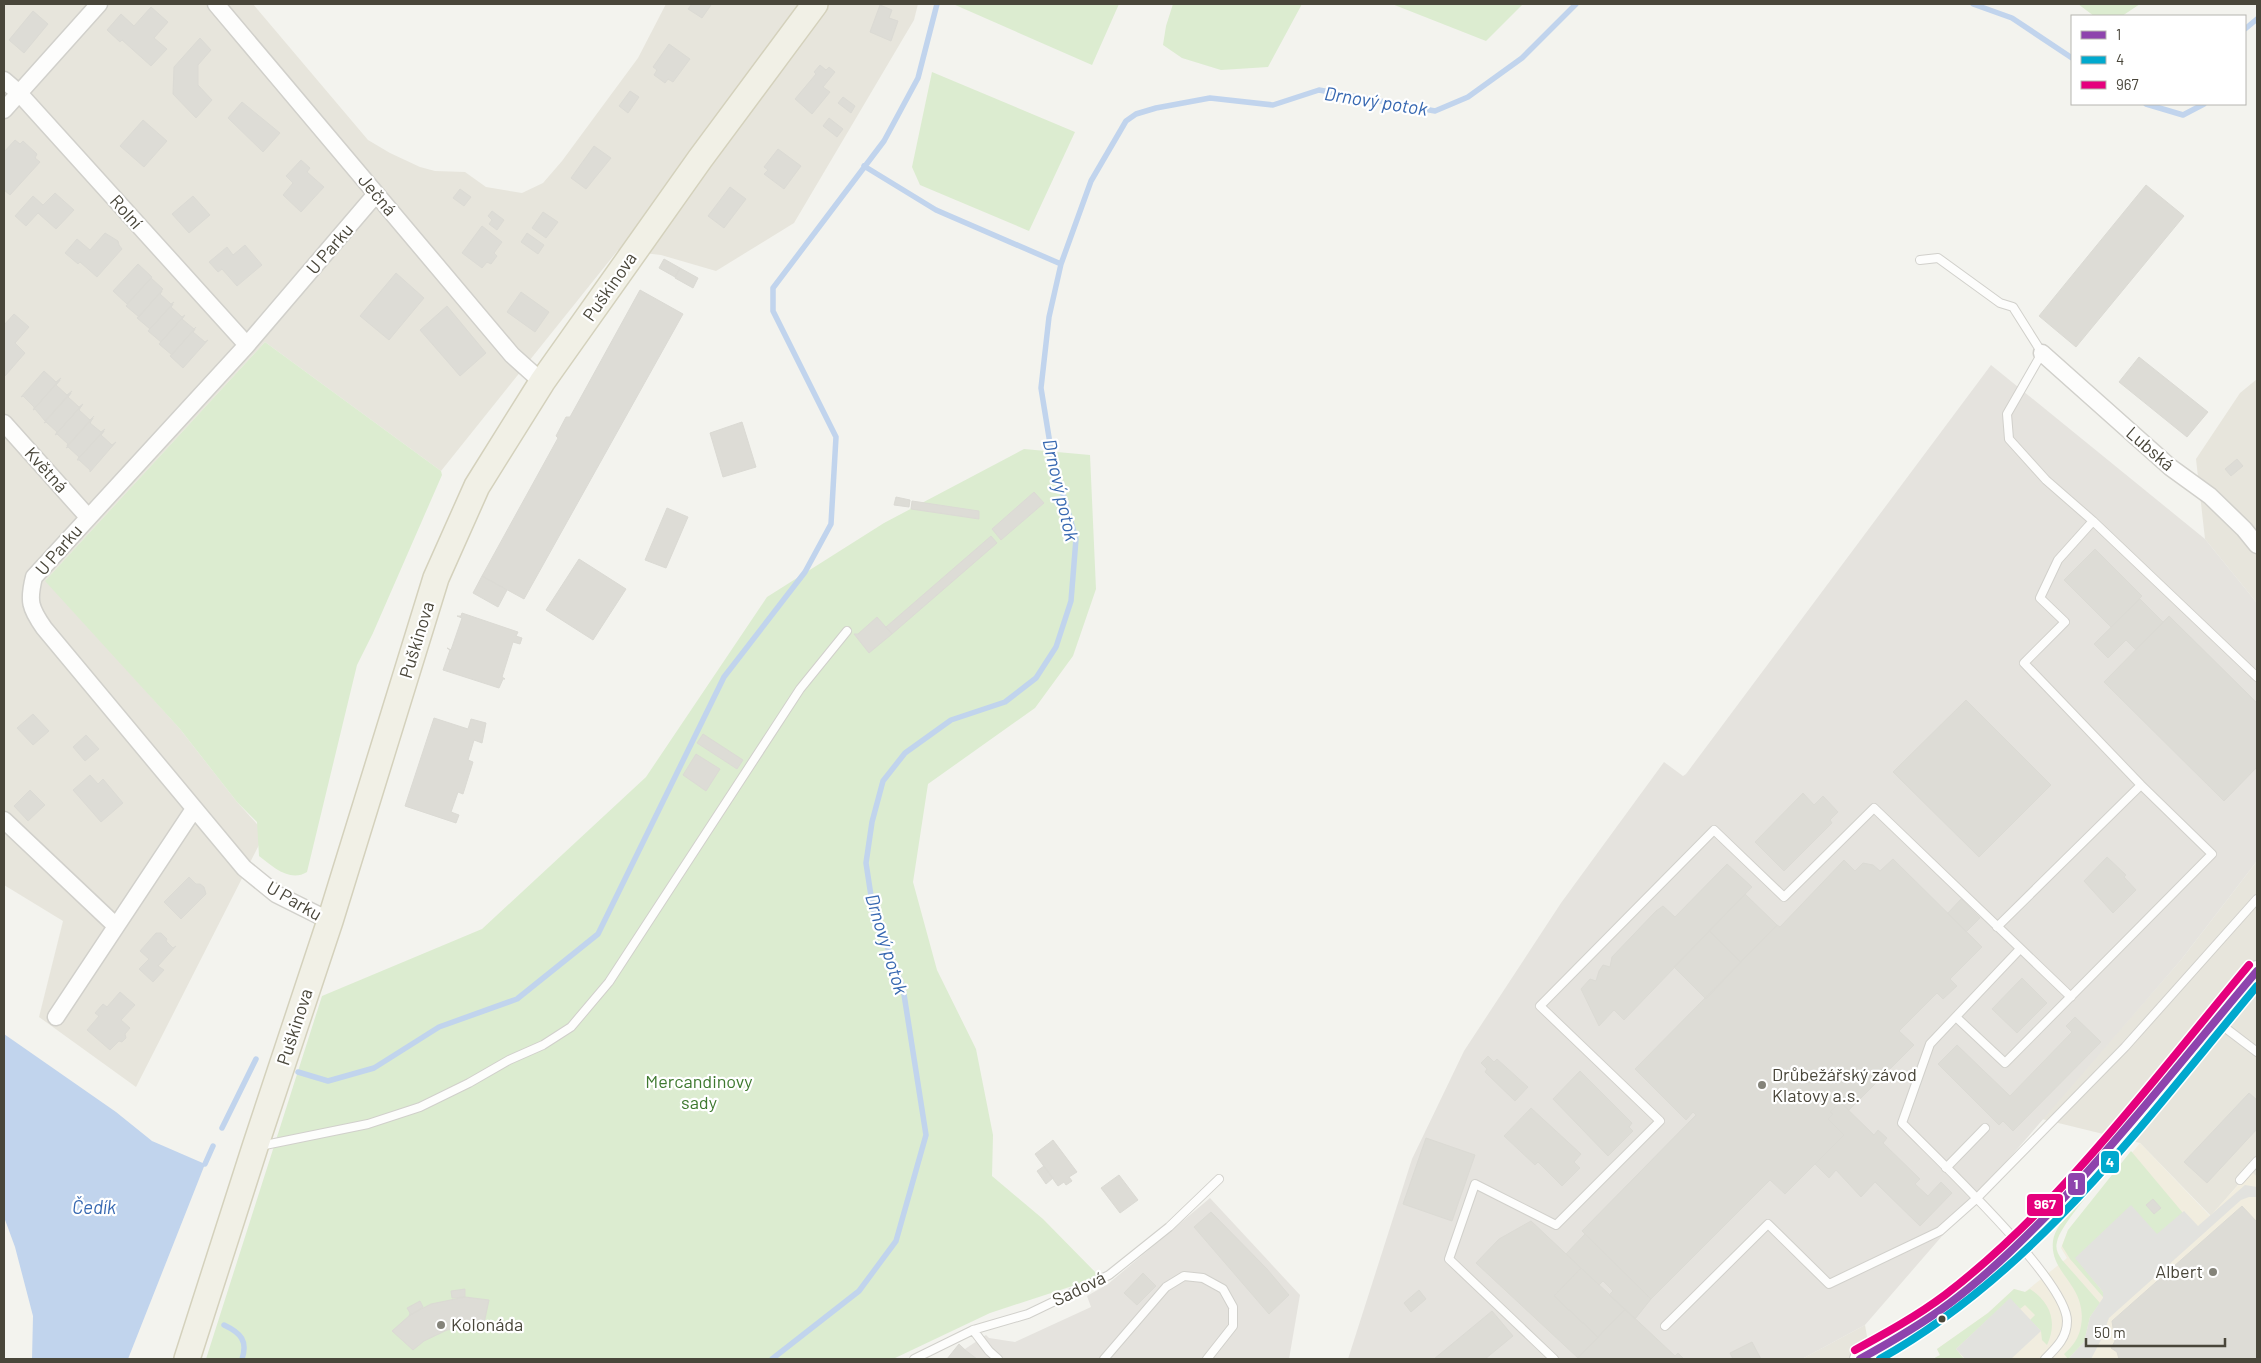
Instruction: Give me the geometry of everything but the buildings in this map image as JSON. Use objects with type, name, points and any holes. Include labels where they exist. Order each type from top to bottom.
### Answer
[{"type":"main road","name":"Puškinova","points":[[188,1359],[255,1147],[330,921],[436,578],[477,486],[542,382],[700,159],[815,4]]},
{"type":"street","points":[[4,110],[99,4]]},
{"type":"street","name":"Ječná","points":[[216,4],[512,355],[542,382]]},
{"type":"street","name":"Rolní","points":[[4,80],[19,93],[247,345]]},
{"type":"street","name":"U Parku","points":[[330,921],[276,894],[250,873],[194,809],[44,628],[32,611],[30,594],[34,577],[247,345],[376,194]]},
{"type":"street","name":"Lubská","points":[[2042,354],[2170,467],[2210,496],[2244,529],[2257,546]]},
{"type":"street","name":"Květná","points":[[4,423],[88,517]]},
{"type":"street","points":[[56,1017],[194,809]]},
{"type":"street","points":[[4,820],[116,926]]},
{"type":"street","points":[[1860,1359],[1937,1312],[2019,1243],[2119,1135],[2257,971]]},
{"type":"lane","points":[[1920,260],[1938,258],[2000,303],[2012,307],[2042,354],[2007,414],[2009,439],[2046,480],[2093,521],[2257,677]]},
{"type":"lane","points":[[1956,1017],[2005,1063],[2212,854],[2141,785],[2024,664],[2065,622],[2040,598],[2058,560],[2093,521]]},
{"type":"lane","points":[[255,1147],[368,1124],[420,1107],[469,1083],[509,1060],[543,1045],[570,1027],[609,982],[800,689],[847,631]]},
{"type":"lane","points":[[1997,927],[2141,785]]},
{"type":"lane","points":[[1554,1359],[1449,1259],[1476,1184],[1556,1226],[1660,1121],[1540,1006],[1714,830],[1784,897],[1874,808],[2071,997]]},
{"type":"lane","points":[[1665,1326],[1768,1224],[1829,1284],[1940,1231],[1976,1199],[2125,1047],[2257,899]]},
{"type":"lane","points":[[2020,949],[1930,1044],[1902,1123],[2019,1243],[2056,1289],[2067,1321],[2063,1340],[2045,1359]]},
{"type":"lane","points":[[2215,1020],[2257,1052]]},
{"type":"lane","points":[[1946,1168],[1986,1128]]},
{"type":"lane","points":[[2240,1180],[2257,1160]]},
{"type":"lane","name":"Sadová","points":[[914,1359],[973,1330],[1028,1314],[1109,1275],[1169,1227],[1219,1179]]},
{"type":"lane","points":[[1104,1359],[1166,1287],[1184,1276],[1203,1278],[1223,1290],[1233,1308],[1232,1326],[1207,1359]]},
{"type":"lane","points":[[973,1330],[989,1351],[998,1359]]},
{"type":"shaded area","points":[[4,4],[253,4],[368,140],[420,167],[435,171],[465,172],[486,187],[522,193],[543,183],[562,161],[638,58],[666,4],[918,4],[914,20],[794,223],[716,271],[661,255],[618,250],[441,471],[265,342],[46,580],[180,729],[237,802],[265,833],[136,1087],[39,1017],[63,921],[4,885]]},
{"type":"shaded area","points":[[1991,365],[2205,539],[2257,603],[2257,861],[2181,960],[1865,1325],[1802,1359],[1348,1359],[1412,1159],[1464,1051],[1561,903],[1664,762],[1683,776],[1686,774]]},
{"type":"shaded area","points":[[2257,379],[2257,603],[2205,539],[2196,459],[2240,393]]},
{"type":"shaded area","points":[[2257,861],[2257,1177],[2250,1171],[2211,1216],[2140,1143],[2042,1119],[2181,960]]},
{"type":"shaded area","points":[[2140,1143],[2210,1216],[2251,1171],[2257,1177],[2257,1359],[1933,1359],[1940,1355],[1937,1349],[1988,1313],[2014,1289],[2025,1292],[2067,1258],[2061,1248],[2068,1230]]},
{"type":"shaded area","name":"Albert","points":[[2245,1185],[2257,1187],[2257,1197],[2241,1200],[2109,1318],[2101,1340],[2091,1359],[2068,1359],[2084,1342],[2090,1317],[2103,1298],[2103,1292],[2075,1258],[2131,1205],[2157,1234],[2184,1211],[2198,1226]]},
{"type":"shaded area","points":[[1210,1198],[1300,1295],[1289,1359],[947,1359],[959,1344],[965,1349],[986,1335],[989,1338],[1015,1342],[1091,1307],[1087,1296],[1108,1284]]},
{"type":"shaded area","points":[[2010,1298],[2041,1331],[2011,1359],[1965,1359],[1956,1349]]},
{"type":"shaded area","points":[[1865,1325],[1871,1359],[1802,1359]]},
{"type":"green space","points":[[953,4],[1119,4],[1092,65]]},
{"type":"green space","points":[[1173,4],[1302,4],[1268,67],[1221,70],[1182,58],[1163,45],[1166,26]]},
{"type":"green space","points":[[1392,4],[1523,4],[1486,41]]},
{"type":"green space","points":[[2078,4],[2140,4],[2124,15],[2093,15]]},
{"type":"green space","points":[[932,72],[1075,132],[1029,231],[920,185],[912,167]]},
{"type":"green space","points":[[265,342],[441,471],[442,475],[373,633],[357,665],[307,872],[294,876],[282,872],[259,856],[257,822],[237,802],[180,729],[45,581]]},
{"type":"green space","name":"Mercandinovy sady","points":[[1024,449],[1090,455],[1096,589],[1073,656],[1035,708],[928,784],[913,882],[937,970],[976,1049],[993,1135],[992,1176],[1043,1219],[1100,1277],[990,1313],[893,1359],[206,1359],[322,996],[482,929],[646,777],[767,597],[884,523]]},
{"type":"green space","points":[[2131,1151],[2183,1213],[2171,1240],[2076,1258],[2103,1292],[2103,1297],[2070,1259],[2062,1246],[2068,1230]]},
{"type":"green space","points":[[2104,1175],[2070,1217],[2059,1235],[2056,1245],[2062,1260],[2100,1303],[2090,1317],[2084,1342],[2068,1359],[2064,1354],[2073,1345],[2079,1334],[2082,1312],[2074,1290],[2057,1262],[2053,1252],[2053,1241],[2060,1224],[2074,1206]]},
{"type":"green space","points":[[2014,1289],[2025,1292],[2030,1289],[2047,1306],[2052,1321],[2052,1328],[2047,1345],[2042,1340],[2041,1331],[2030,1320],[2035,1315],[2025,1305],[2020,1309],[2010,1299],[1956,1349],[1964,1359],[1933,1359],[1940,1355],[1937,1349],[1988,1313]]},
{"type":"water","name":"Čedík","points":[[4,1034],[116,1112],[152,1141],[205,1164],[128,1359],[32,1359],[33,1316],[15,1247],[4,1217]]},
{"type":"waterway","points":[[298,1072],[328,1081],[374,1068],[439,1027],[517,999],[598,934],[724,677],[805,572],[831,524],[836,437],[773,311],[773,288],[884,141],[918,78],[937,4]]},
{"type":"waterway","name":"Drnový potok","points":[[772,1359],[859,1291],[896,1241],[926,1135],[903,988],[873,909],[866,863],[872,822],[883,781],[905,753],[951,720],[1005,702],[1036,678],[1056,647],[1071,601],[1076,539],[1052,456],[1041,388],[1049,317],[1061,264],[1091,181],[1126,121],[1136,114],[1156,108],[1210,98],[1273,105],[1319,90],[1435,111],[1468,97],[1522,58],[1576,4]]},
{"type":"waterway","name":"Drnový potok","points":[[1973,4],[2012,18],[2071,57]]},
{"type":"waterway","name":"Drnový potok","points":[[2246,28],[2257,19]]},
{"type":"waterway","name":"Drnový potok","points":[[2149,105],[2183,115],[2202,105]]},
{"type":"waterway","points":[[864,166],[936,210],[1061,264]]},
{"type":"waterway","points":[[222,1128],[256,1059]]},
{"type":"waterway","points":[[205,1164],[213,1146]]},
{"type":"waterway","points":[[224,1325],[235,1331],[242,1338],[244,1347],[242,1359]]},
{"type":"transit line","name":"967","points":[[1855,1350],[1890,1331],[1945,1295],[2028,1222],[2143,1095],[2249,965]]},
{"type":"transit line","name":"1","points":[[1860,1359],[1950,1303],[2021,1241],[2061,1201],[2112,1145],[2257,971]]},
{"type":"transit line","name":"4","points":[[1880,1359],[1937,1323],[1989,1283],[2038,1238],[2085,1190],[2129,1140],[2257,986]]},
{"type":"place","name":"Drůbežářský závod Klatovy a.s.","points":[[1762,1085]]},
{"type":"place","name":"Albert","points":[[2213,1272]]},
{"type":"place","name":"Kolonáda","points":[[441,1325]]}]
